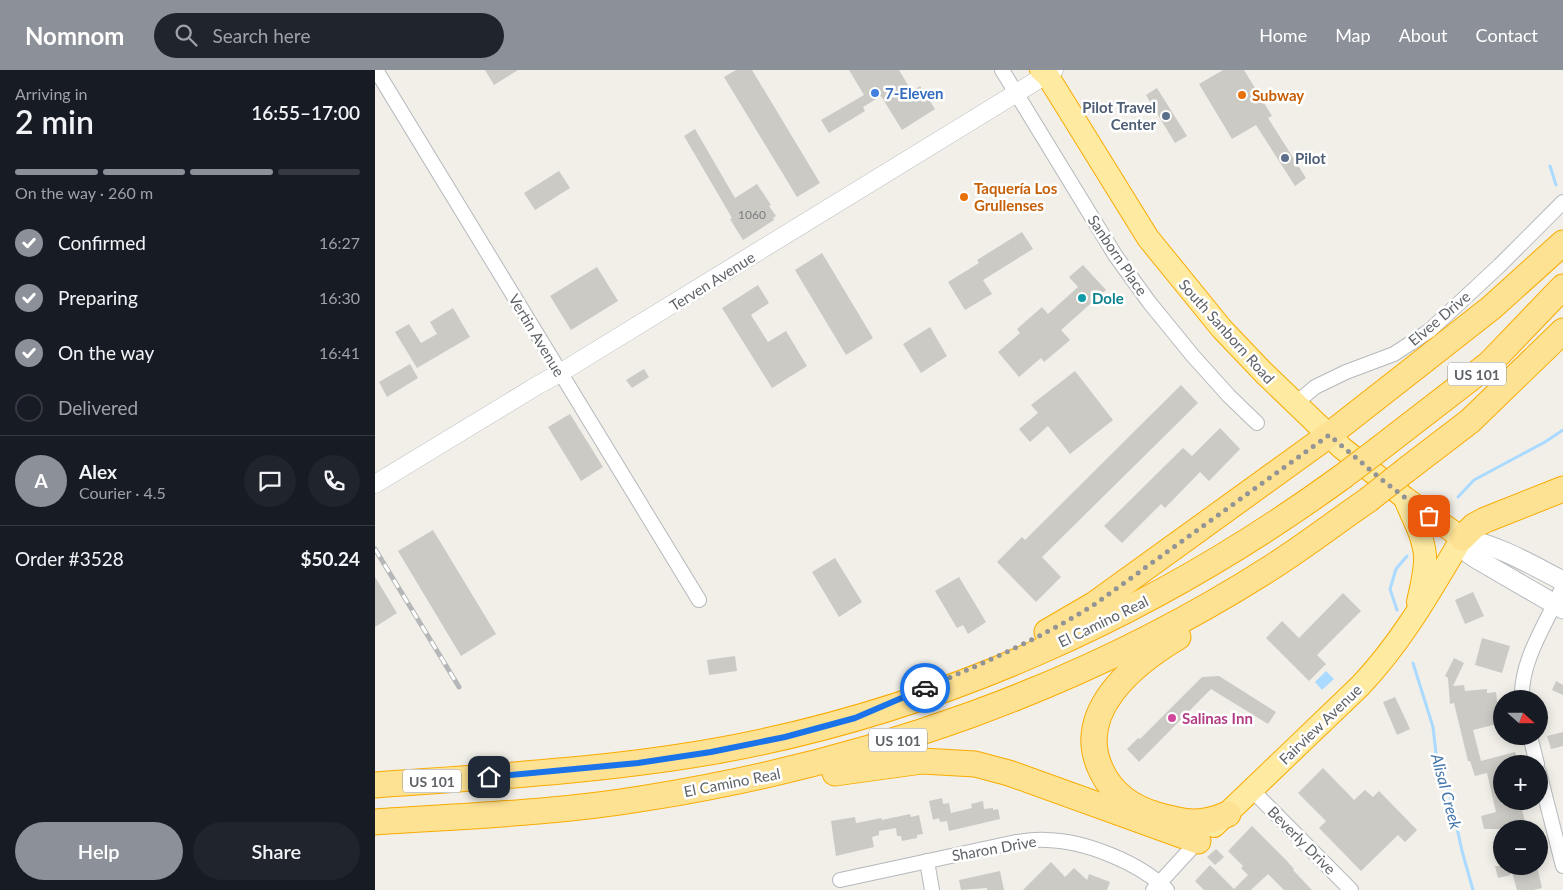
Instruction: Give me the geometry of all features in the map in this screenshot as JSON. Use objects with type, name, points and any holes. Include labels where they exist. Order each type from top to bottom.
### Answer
[{"type":"highway","name":"South Sanborn Road","points":[[1047,71],[1148,238],[1222,329],[1295,404],[1329,435],[1405,498],[1462,538]]},
{"type":"highway","points":[[855,718],[985,663],[1071,619],[1095,604],[1329,435],[1491,308],[1563,243]]},
{"type":"highway","name":"El Camino Real","points":[[375,785],[489,777],[638,763],[711,752],[785,737],[855,718],[993,671],[1129,610],[1192,576],[1254,539],[1342,477],[1489,364],[1563,287]]},
{"type":"highway","name":"El Camino Real","points":[[375,822],[570,808],[643,799],[718,786],[791,770],[865,750],[934,728],[1075,673],[1208,605],[1271,567],[1368,500],[1469,421],[1563,331]]},
{"type":"highway","points":[[1469,421],[1515,392],[1563,354]]},
{"type":"highway","points":[[1462,538],[1474,526],[1485,520],[1563,489]]},
{"type":"highway","points":[[1405,498],[1423,543],[1425,556],[1423,580],[1414,618]]},
{"type":"highway","name":"Fairview Avenue","points":[[1198,841],[1361,686],[1386,657],[1414,618],[1462,538]]},
{"type":"highway","points":[[1228,814],[1209,821],[1183,821],[1153,813],[1127,802],[1107,782],[1098,765],[1094,747],[1095,728],[1105,701],[1129,674],[1167,643],[1209,618],[1271,567]]},
{"type":"highway","points":[[718,786],[803,778],[910,762],[962,762],[1009,772],[1198,841]]},
{"type":"highway","points":[[375,775],[489,777]]},
{"type":"main road","name":"South Sanborn Road","points":[[1462,538],[1501,549],[1563,581]]},
{"type":"main road","name":"South Sanborn Road","points":[[1462,538],[1468,553],[1477,560],[1559,607]]},
{"type":"street","name":"Vertin Avenue","points":[[376,70],[699,600]]},
{"type":"street","name":"Sanborn Place","points":[[1002,70],[1115,255],[1143,294],[1205,371],[1257,423]]},
{"type":"street","name":"Terven Avenue","points":[[375,484],[1017,94],[1047,71]]},
{"type":"street","name":"Elvee Drive","points":[[1295,404],[1315,387],[1346,372],[1395,354],[1429,331],[1499,266],[1563,202]]},
{"type":"street","points":[[1522,690],[1526,665],[1559,607],[1563,586]]},
{"type":"street","name":"Beverly Drive","points":[[1252,790],[1351,890]]},
{"type":"street","points":[[1548,807],[1563,866]]},
{"type":"street","name":"Sharon Drive","points":[[840,880],[1016,842],[1051,840],[1079,845],[1127,862],[1139,868],[1160,888]]},
{"type":"street","name":"Fairview Avenue","points":[[1160,888],[1198,841]]},
{"type":"street","points":[[927,861],[933,890]]},
{"type":"water","points":[[1326,671],[1334,679],[1322,690],[1315,682]]},
{"type":"building","points":[[485,70],[518,70],[494,85]]},
{"type":"building","points":[[736,70],[752,70],[820,183],[797,197],[724,77]]},
{"type":"building","points":[[849,70],[899,70],[912,92],[920,86],[935,109],[902,130],[881,96],[863,107],[865,111],[829,133],[821,120],[864,95]]},
{"type":"building","points":[[1223,70],[1244,70],[1272,116],[1268,118],[1306,178],[1295,186],[1256,125],[1232,139],[1199,84]]},
{"type":"building","name":"Pilot Travel Center","points":[[1157,88],[1187,136],[1175,143],[1146,95]]},
{"type":"building","points":[[695,129],[735,198],[757,184],[776,216],[773,218],[774,220],[743,240],[684,136]]},
{"type":"building","points":[[559,171],[570,188],[535,210],[524,193]]},
{"type":"building","points":[[1022,232],[1033,249],[983,280],[992,294],[965,310],[948,282],[979,263],[977,260]]},
{"type":"building","points":[[822,253],[873,338],[846,355],[795,270]]},
{"type":"building","points":[[1083,265],[1106,290],[1061,330],[1070,340],[1044,362],[1041,358],[1019,377],[998,352],[1020,333],[1017,329],[1042,307],[1048,314],[1078,287],[1069,277]]},
{"type":"building","points":[[597,267],[618,301],[571,330],[550,296]]},
{"type":"building","points":[[758,285],[769,303],[751,315],[768,342],[786,331],[807,366],[772,388],[722,308]]},
{"type":"building","points":[[453,308],[470,337],[417,368],[395,332],[409,324],[421,343],[437,334],[430,322]]},
{"type":"building","points":[[930,327],[947,356],[921,373],[903,344]]},
{"type":"building","points":[[410,364],[418,378],[387,397],[379,382]]},
{"type":"building","points":[[644,369],[649,377],[632,388],[626,380]]},
{"type":"building","points":[[1075,371],[1113,420],[1070,454],[1048,426],[1030,442],[1019,429],[1038,413],[1031,405]]},
{"type":"building","points":[[1181,385],[1198,403],[1042,557],[1061,577],[1036,602],[997,562],[1022,537],[1025,540]]},
{"type":"building","points":[[570,414],[603,467],[581,481],[548,427]]},
{"type":"building","points":[[1220,428],[1240,449],[1209,481],[1200,472],[1165,508],[1161,504],[1122,543],[1104,526],[1183,448],[1192,456]]},
{"type":"building","points":[[433,530],[496,634],[461,656],[398,551]]},
{"type":"building","points":[[835,558],[862,602],[839,617],[812,572]]},
{"type":"building","points":[[375,577],[397,613],[375,627]]},
{"type":"building","points":[[959,577],[986,622],[968,634],[963,625],[957,628],[935,591]]},
{"type":"building","points":[[1473,592],[1484,616],[1465,624],[1455,600]]},
{"type":"building","points":[[1343,593],[1361,611],[1317,655],[1326,664],[1309,681],[1266,638],[1282,621],[1299,638]]},
{"type":"building","points":[[1482,638],[1510,646],[1502,673],[1475,665]]},
{"type":"building","points":[[735,656],[737,671],[709,675],[707,660]]},
{"type":"building","points":[[1454,658],[1464,663],[1453,686],[1464,685],[1465,691],[1487,689],[1487,693],[1493,692],[1493,725],[1473,730],[1481,761],[1493,758],[1493,799],[1487,773],[1475,776],[1470,761],[1468,761],[1454,703],[1450,704],[1448,678],[1445,676]]},
{"type":"building","name":"Salinas Inn","points":[[1219,676],[1276,712],[1268,724],[1211,689],[1139,762],[1127,749],[1138,738],[1140,739],[1202,677]]},
{"type":"building","points":[[1556,681],[1563,685],[1563,695],[1552,690]]},
{"type":"building","points":[[1395,697],[1410,729],[1397,735],[1383,702]]},
{"type":"building","points":[[1563,732],[1563,746],[1551,749],[1548,736]]},
{"type":"building","points":[[1515,752],[1516,755],[1504,755]]},
{"type":"building","points":[[1323,768],[1354,800],[1365,790],[1373,797],[1379,791],[1417,830],[1405,842],[1398,835],[1361,871],[1319,828],[1326,821],[1298,793]]},
{"type":"building","points":[[942,798],[943,804],[949,803],[951,813],[972,808],[971,804],[983,801],[984,809],[998,809],[1000,819],[949,831],[947,821],[940,822],[939,818],[933,820],[929,801]]},
{"type":"building","points":[[1496,810],[1522,810],[1525,820],[1493,820],[1493,829],[1484,829],[1481,816],[1496,812]]},
{"type":"building","points":[[910,814],[911,817],[919,815],[923,834],[917,835],[917,838],[902,841],[901,836],[897,836],[896,828],[879,831],[879,835],[872,837],[874,847],[836,856],[831,821],[855,817],[856,823]]},
{"type":"building","points":[[1252,826],[1286,860],[1312,890],[1284,890],[1268,874],[1251,890],[1204,890],[1195,881],[1210,865],[1234,889],[1248,875],[1241,868],[1243,866],[1228,851]]},
{"type":"building","points":[[1216,849],[1224,857],[1215,865],[1207,857]]},
{"type":"building","points":[[1051,862],[1065,877],[1074,868],[1087,880],[1089,874],[1110,882],[1107,890],[1023,890]]},
{"type":"building","points":[[1000,871],[1004,890],[987,890],[987,888],[961,890],[959,880]]},
{"type":"building","points":[[1497,875],[1510,875],[1498,878]]},
{"type":"building","points":[[1513,875],[1539,875],[1542,888],[1517,890]]},
{"type":"waterway","name":"Alisal Creek","points":[[1550,166],[1556,185]]},
{"type":"waterway","name":"Alisal Creek","points":[[1458,497],[1474,480],[1545,442],[1563,430]]},
{"type":"waterway","name":"Alisal Creek","points":[[1397,610],[1390,589],[1396,569],[1407,556]]},
{"type":"waterway","name":"Alisal Creek","points":[[1413,663],[1433,727],[1437,762],[1448,786],[1462,851],[1473,890]]},
{"type":"railway","points":[[375,549],[459,687]]},
{"type":"way so far","points":[[925,688],[1029,642],[1095,604],[1329,435],[1342,448],[1429,516]]},
{"type":"place","name":"7-Eleven","points":[[875,93]]},
{"type":"place","name":"Subway","points":[[1242,95]]},
{"type":"place","name":"Pilot Travel Center","points":[[1166,116]]},
{"type":"place","name":"Pilot","points":[[1285,158]]},
{"type":"place","name":"Taquería Los Grullenses","points":[[964,197]]},
{"type":"place","name":"Dole","points":[[1082,298]]},
{"type":"place","name":"Salinas Inn","points":[[1172,718]]},
{"type":"route","points":[[489,777],[638,763],[711,752],[785,737],[855,718],[925,688]]}]
